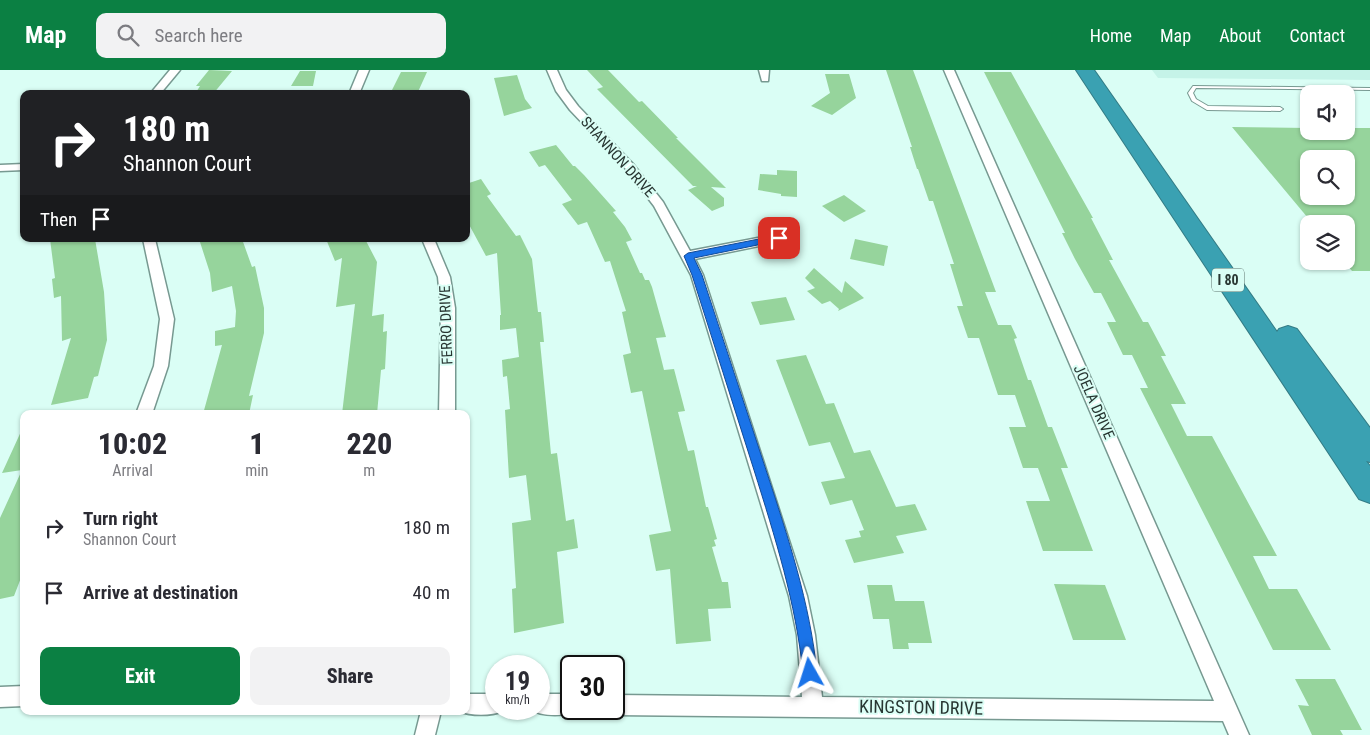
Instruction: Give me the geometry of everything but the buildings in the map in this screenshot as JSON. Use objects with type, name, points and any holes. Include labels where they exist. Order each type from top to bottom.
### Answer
[{"type":"highway","name":"I 80","points":[[1085,70],[1370,490]]},
{"type":"highway","name":"I 80","points":[[1102,70],[1370,450]]},
{"type":"street","points":[[158,90],[176,70]]},
{"type":"street","points":[[356,90],[364,70]]},
{"type":"street","name":"SHANNON DRIVE","points":[[552,70],[561,91],[574,108],[629,166],[659,204],[688,256],[703,294],[798,596],[806,635],[813,706]]},
{"type":"street","name":"JOELA DRIVE","points":[[949,70],[1239,735]]},
{"type":"street","points":[[0,168],[20,167]]},
{"type":"street","points":[[688,256],[779,238]]},
{"type":"street","points":[[145,410],[161,366],[166,340],[167,319],[150,242]]},
{"type":"street","name":"FERRO DRIVE","points":[[429,242],[444,277],[448,308],[447,410]]},
{"type":"street","points":[[0,697],[20,696]]},
{"type":"street","points":[[470,704],[485,704]]},
{"type":"street","name":"KINGSTON DRIVE","points":[[625,705],[1229,711]]},
{"type":"street","points":[[425,735],[430,715]]},
{"type":"lane","points":[[1280,109],[1207,108],[1194,100],[1190,93],[1195,87],[1370,89]]},
{"type":"shaded area","points":[[1152,70],[1370,70],[1370,80],[1158,78]]},
{"type":"route","points":[[779,238],[688,256],[697,275],[779,531],[798,596],[806,635],[810,673]]}]
